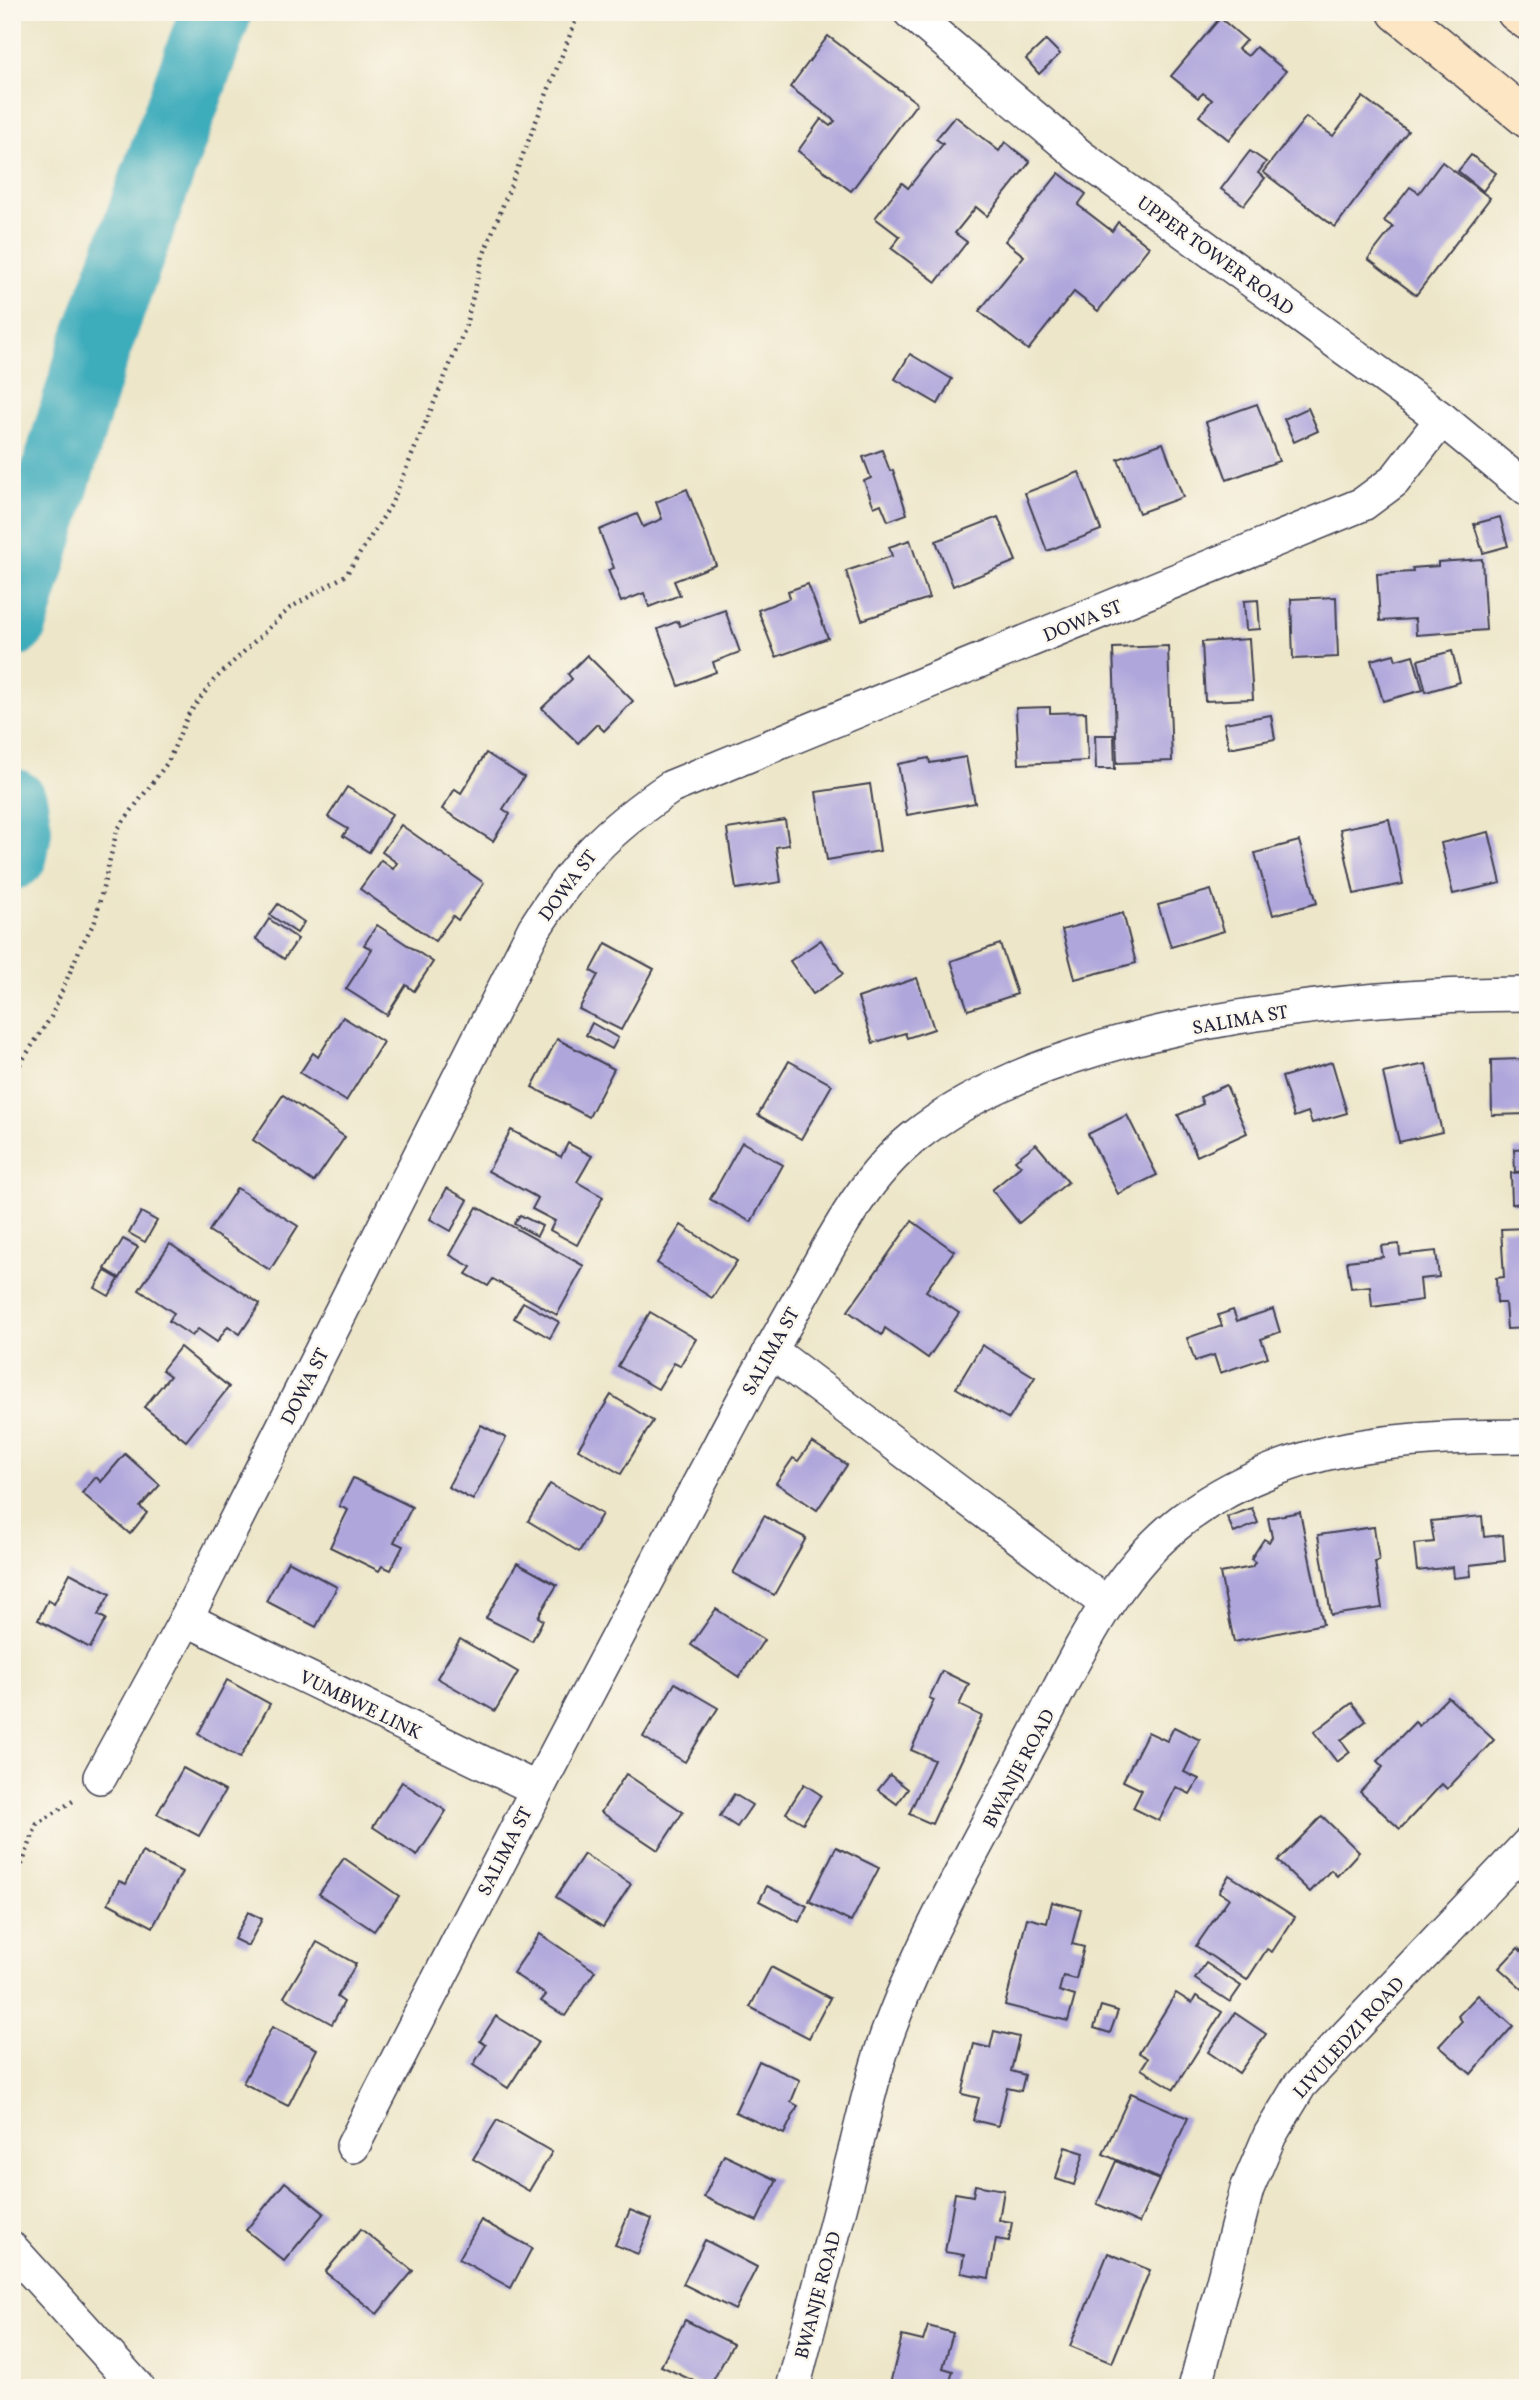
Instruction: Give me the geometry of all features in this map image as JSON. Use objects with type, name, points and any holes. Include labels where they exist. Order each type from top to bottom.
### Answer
[{"type":"main road","points":[[1397,12],[1528,119]]},
{"type":"main road","points":[[1517,12],[1528,21]]},
{"type":"street","name":"UPPER TOWER ROAD","points":[[910,12],[1080,156],[1441,419],[1528,490]]},
{"type":"street","name":"DOWA ST","points":[[100,1777],[186,1619],[534,929],[559,891],[595,846],[622,820],[671,787],[1363,504],[1394,481],[1441,419]]},
{"type":"street","name":"SALIMA ST","points":[[353,2146],[536,1788],[770,1350],[848,1212],[910,1140],[961,1105],[1034,1072],[1103,1049],[1255,1014],[1384,1000],[1528,994]]},
{"type":"street","points":[[770,1350],[1107,1604]]},
{"type":"street","name":"BWANJE ROAD","points":[[793,2388],[877,2065],[902,1996],[949,1900],[1107,1604],[1146,1550],[1187,1517],[1289,1462],[1356,1446],[1429,1437],[1528,1436]]},
{"type":"street","name":"VUMBWE LINK","points":[[186,1619],[536,1788]]},
{"type":"street","name":"LIVULEDZI ROAD","points":[[1195,2388],[1247,2189],[1270,2135],[1294,2095],[1528,1844]]},
{"type":"street","points":[[12,2249],[138,2388]]},
{"type":"path","points":[[12,1076],[51,1017],[81,946],[95,921],[117,830],[168,762],[188,715],[214,680],[290,608],[346,575],[391,505],[466,329],[483,256],[579,12]]},
{"type":"path","points":[[12,1891],[37,1824],[67,1806],[100,1777]]},
{"type":"building","points":[[1220,18],[1246,40],[1238,49],[1248,56],[1256,47],[1286,71],[1229,140],[1199,116],[1212,100],[1203,93],[1198,98],[1171,76]]},
{"type":"building","points":[[828,36],[917,103],[851,191],[798,151],[821,119],[830,126],[835,121],[790,87]]},
{"type":"building","points":[[1046,40],[1060,54],[1039,74],[1026,59]]},
{"type":"building","points":[[1363,97],[1408,131],[1335,227],[1263,172],[1306,117],[1333,136]]},
{"type":"building","points":[[955,116],[999,151],[1005,142],[1030,162],[987,216],[976,207],[955,233],[967,242],[936,282],[891,248],[900,237],[875,218],[902,183],[908,188],[943,144],[936,139]]},
{"type":"building","points":[[1250,151],[1266,162],[1258,173],[1265,178],[1244,205],[1221,189]]},
{"type":"building","points":[[1471,155],[1496,173],[1483,191],[1458,171]]},
{"type":"building","points":[[1442,162],[1490,198],[1416,295],[1368,259],[1393,227],[1384,221],[1410,187],[1419,193]]},
{"type":"building","points":[[1059,173],[1086,194],[1078,205],[1112,231],[1118,222],[1149,247],[1098,311],[1074,292],[1028,350],[979,311],[1024,256],[1005,241]]},
{"type":"building","points":[[12,336],[18,348],[13,363],[12,363]]},
{"type":"building","points":[[910,354],[952,379],[938,404],[895,379]]},
{"type":"building","points":[[1257,404],[1279,461],[1227,480],[1206,422]]},
{"type":"building","points":[[1308,408],[1318,431],[1294,442],[1284,419]]},
{"type":"building","points":[[1163,443],[1183,497],[1139,513],[1118,459]]},
{"type":"building","points":[[882,450],[890,471],[893,470],[907,514],[888,521],[881,504],[874,507],[864,481],[871,478],[863,457]]},
{"type":"building","points":[[1079,472],[1101,530],[1047,551],[1025,493]]},
{"type":"building","points":[[687,489],[716,565],[674,581],[680,595],[649,607],[644,593],[621,602],[608,570],[614,568],[599,530],[637,514],[643,527],[662,519],[656,502]]},
{"type":"building","points":[[998,517],[1016,561],[953,586],[936,541]]},
{"type":"building","points":[[1500,517],[1508,546],[1483,553],[1474,524]]},
{"type":"building","points":[[910,540],[929,598],[862,620],[846,571],[892,556],[889,547]]},
{"type":"building","points":[[1482,559],[1486,630],[1416,635],[1415,619],[1380,621],[1377,574],[1413,572],[1412,568],[1438,566],[1438,562]]},
{"type":"building","points":[[808,584],[828,638],[776,657],[758,610],[790,598],[788,591]]},
{"type":"building","points":[[1336,597],[1338,657],[1293,659],[1291,599]]},
{"type":"building","points":[[1258,600],[1260,629],[1246,630],[1244,601]]},
{"type":"building","points":[[725,610],[740,652],[713,662],[716,672],[679,686],[658,629],[678,621],[680,626]]},
{"type":"building","points":[[1249,639],[1253,699],[1205,701],[1202,642]]},
{"type":"building","points":[[1168,646],[1172,761],[1117,763],[1113,648]]},
{"type":"building","points":[[1452,651],[1460,682],[1426,692],[1418,660]]},
{"type":"building","points":[[1394,654],[1396,660],[1413,655],[1423,690],[1383,701],[1371,660]]},
{"type":"building","points":[[587,655],[633,701],[604,731],[597,724],[578,743],[542,708],[572,679],[568,674]]},
{"type":"building","points":[[1050,707],[1050,713],[1086,712],[1088,761],[1019,764],[1016,708]]},
{"type":"building","points":[[1271,715],[1275,739],[1229,748],[1224,723]]},
{"type":"building","points":[[1095,735],[1114,735],[1115,769],[1096,769]]},
{"type":"building","points":[[486,753],[524,777],[503,809],[510,814],[493,841],[442,809],[455,789],[461,793]]},
{"type":"building","points":[[966,757],[975,803],[907,815],[898,764],[929,758],[930,763]]},
{"type":"building","points":[[870,784],[880,851],[827,860],[816,792]]},
{"type":"building","points":[[347,787],[392,814],[369,852],[343,836],[348,829],[328,817]]},
{"type":"building","points":[[1389,819],[1403,884],[1354,894],[1340,829]]},
{"type":"building","points":[[785,820],[789,845],[776,847],[781,882],[736,889],[727,829]]},
{"type":"building","points":[[401,825],[484,883],[458,920],[453,916],[435,941],[360,889],[381,860],[393,869],[397,863],[382,852]]},
{"type":"building","points":[[1489,832],[1501,883],[1453,894],[1441,843]]},
{"type":"building","points":[[1299,841],[1317,903],[1273,915],[1255,853]]},
{"type":"building","points":[[1211,890],[1224,931],[1171,947],[1158,905]]},
{"type":"building","points":[[278,904],[304,922],[297,933],[270,915]]},
{"type":"building","points":[[1123,913],[1136,963],[1075,979],[1062,930]]},
{"type":"building","points":[[269,919],[298,939],[284,959],[256,939]]},
{"type":"building","points":[[377,925],[433,962],[414,991],[406,985],[387,1015],[346,989],[372,949],[364,945]]},
{"type":"building","points":[[821,940],[843,974],[813,994],[790,961]]},
{"type":"building","points":[[606,943],[654,969],[621,1030],[579,1009],[598,975],[591,971]]},
{"type":"building","points":[[1000,944],[1017,994],[968,1010],[951,961]]},
{"type":"building","points":[[917,978],[934,1029],[907,1038],[905,1033],[873,1043],[858,998]]},
{"type":"building","points":[[343,1017],[383,1042],[346,1101],[300,1073],[313,1053],[318,1057]]},
{"type":"building","points":[[592,1023],[618,1038],[612,1049],[586,1035]]},
{"type":"building","points":[[557,1039],[614,1069],[589,1117],[532,1087]]},
{"type":"building","points":[[1522,1059],[1522,1065],[1528,1065],[1528,1114],[1492,1115],[1491,1060]]},
{"type":"building","points":[[789,1061],[832,1085],[801,1139],[758,1115]]},
{"type":"building","points":[[1332,1062],[1347,1113],[1312,1123],[1308,1112],[1294,1117],[1282,1077]]},
{"type":"building","points":[[1426,1064],[1442,1132],[1399,1142],[1383,1073]]},
{"type":"building","points":[[1226,1085],[1247,1133],[1197,1156],[1178,1115],[1203,1104],[1200,1097]]},
{"type":"building","points":[[283,1095],[345,1137],[314,1182],[253,1140]]},
{"type":"building","points":[[1127,1115],[1157,1175],[1118,1194],[1088,1134]]},
{"type":"building","points":[[511,1130],[561,1157],[568,1143],[592,1156],[577,1182],[603,1197],[577,1245],[550,1230],[555,1221],[532,1209],[538,1198],[488,1171]]},
{"type":"building","points":[[742,1142],[783,1165],[751,1222],[710,1199]]},
{"type":"building","points":[[1036,1144],[1068,1182],[1019,1223],[992,1190],[1021,1166],[1015,1160]]},
{"type":"building","points":[[1528,1148],[1528,1171],[1515,1172],[1514,1149]]},
{"type":"building","points":[[1528,1172],[1528,1203],[1512,1204],[1511,1173]]},
{"type":"building","points":[[237,1188],[298,1226],[270,1270],[209,1231]]},
{"type":"building","points":[[447,1188],[468,1200],[451,1231],[430,1219]]},
{"type":"building","points":[[477,1207],[584,1266],[557,1315],[493,1279],[488,1286],[466,1274],[471,1267],[450,1255]]},
{"type":"building","points":[[141,1212],[157,1221],[145,1242],[129,1233]]},
{"type":"building","points":[[520,1215],[542,1226],[537,1236],[514,1224]]},
{"type":"building","points":[[912,1221],[954,1251],[926,1291],[959,1313],[928,1358],[885,1328],[882,1335],[848,1311]]},
{"type":"building","points":[[681,1225],[737,1261],[712,1298],[657,1263]]},
{"type":"building","points":[[1528,1228],[1528,1328],[1507,1329],[1505,1303],[1497,1303],[1496,1278],[1504,1277],[1501,1229]]},
{"type":"building","points":[[123,1239],[138,1247],[120,1278],[105,1269]]},
{"type":"building","points":[[170,1244],[260,1304],[240,1334],[228,1326],[217,1342],[198,1329],[192,1336],[169,1321],[174,1313],[139,1290]]},
{"type":"building","points":[[1399,1244],[1400,1255],[1436,1251],[1439,1277],[1420,1279],[1422,1300],[1372,1307],[1370,1286],[1351,1288],[1347,1261],[1383,1257],[1381,1246]]},
{"type":"building","points":[[105,1271],[119,1279],[109,1296],[95,1288]]},
{"type":"building","points":[[523,1302],[559,1322],[550,1338],[514,1318]]},
{"type":"building","points":[[1273,1309],[1280,1332],[1261,1339],[1268,1357],[1220,1373],[1214,1355],[1195,1361],[1187,1338],[1222,1326],[1218,1315],[1233,1310],[1237,1321]]},
{"type":"building","points":[[650,1312],[696,1339],[680,1366],[674,1363],[658,1389],[618,1366]]},
{"type":"building","points":[[982,1345],[1035,1377],[1009,1419],[956,1388]]},
{"type":"building","points":[[180,1347],[229,1387],[186,1441],[144,1407],[170,1376],[162,1370]]},
{"type":"building","points":[[611,1395],[653,1421],[621,1474],[578,1449]]},
{"type":"building","points":[[481,1425],[506,1438],[473,1500],[448,1487]]},
{"type":"building","points":[[812,1442],[847,1465],[817,1510],[776,1483],[793,1458],[798,1461]]},
{"type":"building","points":[[125,1454],[160,1485],[140,1507],[147,1513],[130,1534],[82,1493],[96,1477],[101,1482]]},
{"type":"building","points":[[353,1478],[412,1507],[394,1542],[403,1546],[391,1570],[382,1566],[379,1571],[330,1547],[348,1510],[339,1506]]},
{"type":"building","points":[[550,1484],[602,1514],[579,1552],[528,1521]]},
{"type":"building","points":[[1252,1508],[1258,1523],[1234,1533],[1227,1517]]},
{"type":"building","points":[[1300,1512],[1323,1624],[1234,1642],[1220,1573],[1252,1567],[1255,1562],[1251,1559],[1264,1539],[1269,1542],[1272,1537],[1268,1518]]},
{"type":"building","points":[[764,1516],[806,1538],[774,1595],[733,1573]]},
{"type":"building","points":[[1482,1516],[1484,1537],[1503,1535],[1505,1561],[1470,1565],[1471,1576],[1454,1578],[1453,1567],[1417,1571],[1414,1544],[1434,1542],[1431,1521]]},
{"type":"building","points":[[1374,1527],[1379,1561],[1375,1562],[1382,1608],[1331,1615],[1318,1535]]},
{"type":"building","points":[[288,1561],[337,1587],[316,1627],[266,1601]]},
{"type":"building","points":[[517,1563],[557,1585],[538,1617],[543,1620],[532,1641],[486,1618]]},
{"type":"building","points":[[70,1573],[110,1594],[98,1615],[106,1619],[90,1648],[38,1620],[48,1600],[54,1604]]},
{"type":"building","points":[[716,1609],[764,1640],[739,1677],[691,1645]]},
{"type":"building","points":[[460,1639],[518,1672],[495,1711],[437,1678]]},
{"type":"building","points":[[942,1671],[969,1684],[959,1705],[982,1716],[932,1824],[909,1814],[934,1760],[911,1750],[934,1700],[929,1698]]},
{"type":"building","points":[[227,1680],[270,1704],[240,1758],[198,1734]]},
{"type":"building","points":[[675,1683],[718,1708],[685,1762],[643,1737]]},
{"type":"building","points":[[1448,1697],[1494,1740],[1447,1789],[1442,1784],[1400,1829],[1360,1792],[1383,1767],[1377,1761],[1415,1722],[1419,1726]]},
{"type":"building","points":[[1352,1703],[1366,1721],[1341,1740],[1350,1752],[1337,1762],[1314,1732]]},
{"type":"building","points":[[1174,1727],[1200,1740],[1184,1772],[1199,1779],[1190,1794],[1176,1787],[1159,1821],[1133,1808],[1142,1790],[1123,1781],[1148,1732],[1167,1741]]},
{"type":"building","points":[[183,1768],[225,1791],[199,1836],[157,1814]]},
{"type":"building","points":[[626,1774],[683,1812],[658,1850],[601,1812]]},
{"type":"building","points":[[890,1775],[908,1789],[897,1804],[878,1790]]},
{"type":"building","points":[[402,1782],[446,1811],[417,1856],[373,1827]]},
{"type":"building","points":[[804,1784],[821,1795],[803,1823],[786,1813]]},
{"type":"building","points":[[734,1794],[752,1805],[737,1827],[720,1816]]},
{"type":"building","points":[[1322,1816],[1359,1852],[1337,1876],[1331,1870],[1310,1892],[1278,1861]]},
{"type":"building","points":[[836,1847],[879,1868],[851,1922],[809,1901]]},
{"type":"building","points":[[142,1852],[182,1872],[153,1927],[108,1903],[119,1881],[126,1884]]},
{"type":"building","points":[[584,1854],[631,1884],[603,1927],[556,1897]]},
{"type":"building","points":[[344,1858],[399,1896],[374,1931],[319,1894]]},
{"type":"building","points":[[1229,1875],[1295,1917],[1272,1952],[1267,1949],[1247,1980],[1196,1946],[1229,1898],[1219,1892]]},
{"type":"building","points":[[767,1886],[807,1906],[799,1922],[759,1901]]},
{"type":"building","points":[[1052,1902],[1081,1909],[1072,1944],[1084,1947],[1076,1979],[1063,1976],[1059,1991],[1075,1996],[1068,2021],[1005,2005],[1027,1918],[1047,1923]]},
{"type":"building","points":[[248,1912],[262,1919],[248,1946],[234,1939]]},
{"type":"building","points":[[540,1934],[595,1971],[565,2016],[541,2001],[546,1995],[513,1973]]},
{"type":"building","points":[[317,1942],[356,1964],[337,1997],[344,2002],[332,2024],[284,1997]]},
{"type":"building","points":[[1528,1946],[1528,1994],[1499,1968],[1518,1948],[1522,1952]]},
{"type":"building","points":[[1206,1963],[1241,1986],[1230,2002],[1195,1979]]},
{"type":"building","points":[[771,1967],[830,1998],[809,2038],[750,2007]]},
{"type":"building","points":[[1176,1993],[1192,2003],[1196,1996],[1222,2012],[1174,2089],[1141,2069],[1148,2058],[1139,2053]]},
{"type":"building","points":[[1478,1995],[1513,2026],[1471,2074],[1439,2046],[1462,2021],[1458,2016]]},
{"type":"building","points":[[1101,2006],[1118,2011],[1110,2033],[1094,2028]]},
{"type":"building","points":[[1235,2013],[1266,2034],[1239,2073],[1208,2052]]},
{"type":"building","points":[[496,2016],[538,2042],[508,2088],[473,2065],[486,2045],[480,2041]]},
{"type":"building","points":[[272,2027],[317,2049],[288,2106],[243,2083]]},
{"type":"building","points":[[994,2031],[1019,2037],[1011,2071],[1025,2075],[1021,2091],[1007,2088],[998,2126],[973,2120],[979,2098],[962,2094],[974,2044],[990,2048]]},
{"type":"building","points":[[759,2061],[800,2080],[791,2102],[798,2106],[784,2134],[735,2112]]},
{"type":"building","points":[[1131,2093],[1188,2118],[1160,2179],[1103,2154]]},
{"type":"building","points":[[497,2120],[552,2152],[529,2191],[473,2159]]},
{"type":"building","points":[[1065,2147],[1084,2153],[1074,2185],[1056,2179]]},
{"type":"building","points":[[724,2155],[777,2180],[757,2221],[704,2197]]},
{"type":"building","points":[[1116,2161],[1159,2180],[1139,2223],[1097,2204]]},
{"type":"building","points":[[285,2182],[324,2213],[284,2261],[246,2230]]},
{"type":"building","points":[[975,2185],[1004,2190],[999,2220],[1012,2222],[1009,2241],[996,2239],[989,2278],[961,2273],[964,2255],[945,2252],[955,2193],[973,2196]]},
{"type":"building","points":[[630,2210],[652,2219],[638,2254],[615,2245]]},
{"type":"building","points":[[481,2220],[532,2248],[511,2288],[459,2259]]},
{"type":"building","points":[[361,2229],[413,2271],[377,2314],[325,2272]]},
{"type":"building","points":[[705,2240],[757,2267],[735,2310],[683,2284]]},
{"type":"building","points":[[1108,2253],[1150,2270],[1112,2363],[1070,2346]]},
{"type":"building","points":[[685,2320],[733,2344],[709,2388],[661,2366]]},
{"type":"building","points":[[928,2326],[953,2333],[943,2368],[953,2371],[948,2388],[938,2385],[937,2388],[889,2388],[902,2336],[923,2341]]},
{"type":"waterway","points":[[12,622],[92,356],[216,12]]},
{"type":"waterway","points":[[12,804],[16,830],[12,854]]}]
